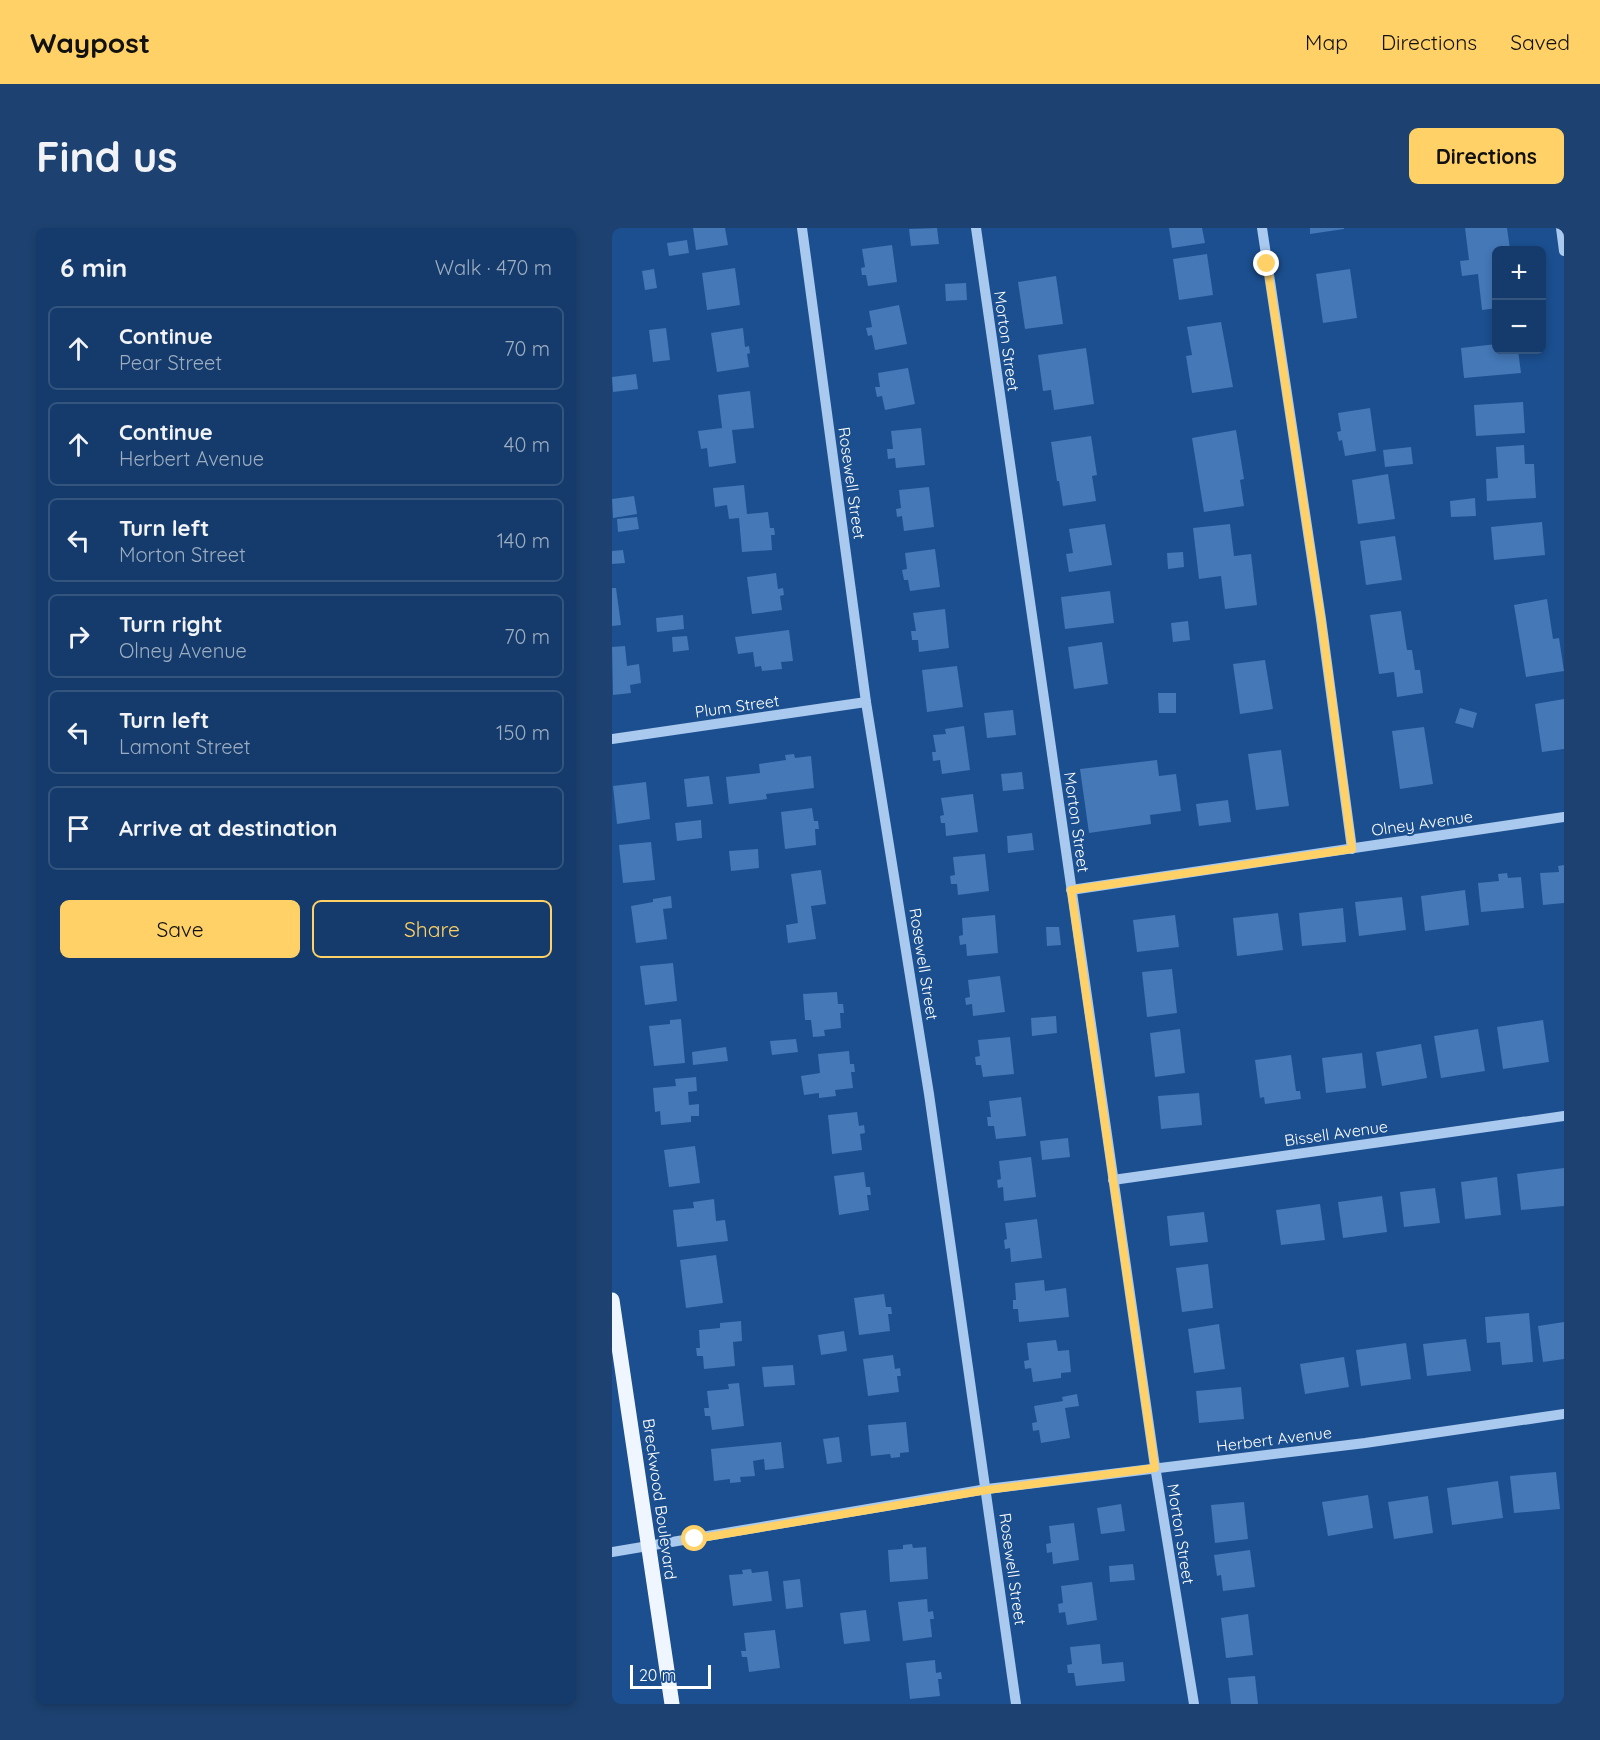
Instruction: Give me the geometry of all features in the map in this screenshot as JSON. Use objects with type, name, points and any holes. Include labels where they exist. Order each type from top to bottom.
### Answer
[{"type":"main road","name":"Breckwood Boulevard","points":[[612,1300],[672,1704]]},
{"type":"street","name":"Rosewell Street","points":[[802,228],[866,702],[931,1105],[1016,1704]]},
{"type":"street","name":"Morton Street","points":[[976,228],[1155,1468],[1194,1704]]},
{"type":"street","points":[[1262,228],[1321,618],[1352,849]]},
{"type":"street","points":[[1560,228],[1564,251]]},
{"type":"street","name":"Plum Street","points":[[612,739],[866,702]]},
{"type":"street","name":"Olney Avenue","points":[[1071,890],[1564,817]]},
{"type":"street","name":"Bissell Avenue","points":[[1113,1180],[1564,1116]]},
{"type":"street","name":"Herbert Avenue","points":[[612,1552],[987,1490],[1376,1441],[1564,1414]]},
{"type":"building","points":[[693,228],[725,228],[728,245],[696,250]]},
{"type":"building","points":[[937,228],[939,244],[911,246],[909,229]]},
{"type":"building","points":[[1169,228],[1202,228],[1205,243],[1172,248]]},
{"type":"building","points":[[1310,228],[1344,228],[1344,229],[1310,234]]},
{"type":"building","points":[[1465,228],[1507,228],[1510,246],[1492,246],[1492,309],[1482,310],[1478,274],[1462,276],[1460,261],[1469,260]]},
{"type":"building","points":[[687,240],[689,253],[669,256],[667,243]]},
{"type":"building","points":[[892,245],[897,282],[868,286],[866,275],[862,275],[861,268],[865,267],[862,249]]},
{"type":"building","points":[[1207,254],[1213,295],[1179,300],[1173,259]]},
{"type":"building","points":[[735,268],[740,305],[707,310],[702,273]]},
{"type":"building","points":[[654,269],[657,288],[645,290],[642,271]]},
{"type":"building","points":[[1350,269],[1357,318],[1323,323],[1316,274]]},
{"type":"building","points":[[1056,276],[1063,324],[1025,329],[1018,282]]},
{"type":"building","points":[[966,283],[967,300],[946,301],[945,284]]},
{"type":"building","points":[[899,305],[907,344],[875,350],[872,335],[868,336],[866,328],[872,327],[869,311]]},
{"type":"building","points":[[1221,322],[1233,387],[1192,393],[1186,356],[1192,355],[1187,327]]},
{"type":"building","points":[[666,328],[670,360],[653,362],[649,330]]},
{"type":"building","points":[[743,328],[745,347],[749,346],[750,353],[747,354],[749,367],[717,372],[711,333]]},
{"type":"building","points":[[1492,345],[1492,354],[1519,354],[1521,373],[1464,378],[1461,348]]},
{"type":"building","points":[[1086,348],[1094,404],[1054,410],[1051,390],[1043,391],[1038,355]]},
{"type":"building","points":[[908,368],[915,404],[885,410],[882,396],[877,397],[875,387],[880,387],[878,373]]},
{"type":"building","points":[[636,374],[638,389],[613,392],[612,377]]},
{"type":"building","points":[[750,391],[754,428],[732,430],[736,463],[709,467],[707,448],[701,449],[698,431],[722,428],[718,395]]},
{"type":"building","points":[[1523,402],[1525,433],[1476,436],[1474,405]]},
{"type":"building","points":[[1370,408],[1376,451],[1345,456],[1342,440],[1339,441],[1337,432],[1341,431],[1338,413]]},
{"type":"building","points":[[921,428],[925,465],[896,468],[895,458],[888,459],[887,449],[893,449],[891,431]]},
{"type":"building","points":[[1236,430],[1244,479],[1240,480],[1244,506],[1204,512],[1192,438]]},
{"type":"building","points":[[1091,436],[1097,475],[1092,476],[1096,501],[1063,506],[1051,442]]},
{"type":"building","points":[[1524,445],[1525,464],[1534,464],[1536,498],[1487,501],[1486,479],[1498,478],[1496,447]]},
{"type":"building","points":[[1411,447],[1413,464],[1385,467],[1383,450]]},
{"type":"building","points":[[1388,474],[1395,519],[1358,524],[1352,480]]},
{"type":"building","points":[[744,485],[747,514],[768,512],[770,528],[774,528],[775,535],[771,535],[772,550],[742,552],[739,518],[729,519],[727,505],[715,507],[713,488]]},
{"type":"building","points":[[929,487],[934,527],[904,531],[902,516],[897,517],[896,509],[901,508],[899,490]]},
{"type":"building","points":[[634,496],[637,514],[613,518],[612,499]]},
{"type":"building","points":[[1475,498],[1476,516],[1451,517],[1450,501]]},
{"type":"building","points":[[637,517],[639,529],[618,532],[617,519]]},
{"type":"building","points":[[1542,522],[1545,555],[1494,560],[1491,527]]},
{"type":"building","points":[[1105,524],[1112,565],[1069,572],[1066,554],[1073,553],[1069,529]]},
{"type":"building","points":[[1230,524],[1234,556],[1251,554],[1257,605],[1225,609],[1221,576],[1199,579],[1193,528]]},
{"type":"building","points":[[1395,536],[1402,580],[1366,585],[1360,541]]},
{"type":"building","points":[[935,549],[940,587],[910,591],[908,580],[904,580],[902,570],[907,569],[905,553]]},
{"type":"building","points":[[623,550],[625,563],[612,564],[612,551]]},
{"type":"building","points":[[1183,552],[1184,567],[1168,569],[1167,553]]},
{"type":"building","points":[[776,573],[778,589],[783,588],[784,595],[780,596],[782,610],[752,614],[747,577]]},
{"type":"building","points":[[612,588],[616,588],[621,625],[612,626]]},
{"type":"building","points":[[1110,591],[1114,623],[1065,629],[1061,597]]},
{"type":"building","points":[[1547,599],[1553,639],[1559,638],[1564,671],[1526,677],[1514,605]]},
{"type":"building","points":[[945,609],[949,648],[919,652],[918,640],[912,640],[911,631],[916,631],[913,613]]},
{"type":"building","points":[[1401,611],[1407,650],[1412,650],[1415,670],[1420,670],[1423,693],[1397,697],[1394,672],[1379,674],[1370,615]]},
{"type":"building","points":[[683,615],[684,629],[657,632],[656,618]]},
{"type":"building","points":[[1188,621],[1190,640],[1173,642],[1171,623]]},
{"type":"building","points":[[789,630],[793,661],[781,662],[782,669],[762,671],[761,666],[755,667],[753,652],[738,654],[735,637]]},
{"type":"building","points":[[687,636],[689,650],[673,652],[672,637]]},
{"type":"building","points":[[1102,642],[1108,684],[1074,689],[1068,647]]},
{"type":"building","points":[[625,646],[627,666],[639,664],[641,683],[630,685],[631,693],[613,695],[612,647]]},
{"type":"building","points":[[1265,660],[1273,709],[1240,714],[1233,664]]},
{"type":"building","points":[[957,666],[963,707],[927,712],[922,670]]},
{"type":"building","points":[[1158,693],[1176,693],[1176,713],[1159,713]]},
{"type":"building","points":[[1564,699],[1564,749],[1542,752],[1535,704]]},
{"type":"building","points":[[1460,708],[1477,713],[1473,728],[1455,723]]},
{"type":"building","points":[[1013,710],[1016,735],[987,738],[984,713]]},
{"type":"building","points":[[964,726],[970,770],[942,774],[940,760],[933,761],[932,752],[936,752],[933,735],[946,734],[945,729]]},
{"type":"building","points":[[1424,727],[1433,784],[1400,789],[1392,731]]},
{"type":"building","points":[[1281,750],[1289,806],[1256,810],[1248,754]]},
{"type":"building","points":[[794,754],[795,758],[811,756],[814,788],[766,794],[767,799],[729,804],[726,777],[760,773],[759,764],[786,760],[785,755]]},
{"type":"building","points":[[1157,760],[1159,776],[1176,774],[1181,811],[1150,815],[1151,824],[1089,833],[1080,769]]},
{"type":"building","points":[[1022,772],[1024,789],[1003,791],[1001,774]]},
{"type":"building","points":[[709,776],[713,804],[687,807],[684,779]]},
{"type":"building","points":[[646,782],[650,819],[617,824],[613,786]]},
{"type":"building","points":[[973,794],[978,832],[946,836],[945,823],[941,823],[940,816],[944,815],[941,798]]},
{"type":"building","points":[[1228,800],[1231,822],[1199,826],[1196,804]]},
{"type":"building","points":[[812,808],[814,821],[818,821],[819,829],[815,829],[816,845],[785,849],[781,812]]},
{"type":"building","points":[[701,820],[702,838],[677,841],[675,823]]},
{"type":"building","points":[[1032,833],[1034,850],[1008,853],[1007,836]]},
{"type":"building","points":[[651,842],[655,880],[623,883],[619,845]]},
{"type":"building","points":[[758,849],[759,868],[731,871],[729,851]]},
{"type":"building","points":[[985,854],[989,891],[958,895],[957,884],[951,884],[950,876],[955,875],[953,857]]},
{"type":"building","points":[[1564,865],[1564,903],[1543,905],[1540,873],[1559,872],[1558,866]]},
{"type":"building","points":[[821,870],[826,904],[811,906],[816,939],[788,943],[786,925],[798,923],[791,874]]},
{"type":"building","points":[[1507,873],[1508,878],[1521,877],[1524,908],[1481,912],[1478,883],[1499,881],[1498,874]]},
{"type":"building","points":[[1465,890],[1469,925],[1425,931],[1421,896]]},
{"type":"building","points":[[671,896],[672,908],[663,909],[667,939],[636,943],[631,906]]},
{"type":"building","points":[[1402,897],[1406,930],[1359,936],[1355,902]]},
{"type":"building","points":[[1343,908],[1346,942],[1302,946],[1299,913]]},
{"type":"building","points":[[1278,913],[1283,950],[1237,956],[1233,918]]},
{"type":"building","points":[[995,915],[998,953],[967,956],[966,944],[960,945],[959,936],[963,935],[962,918]]},
{"type":"building","points":[[1175,915],[1179,947],[1137,952],[1133,920]]},
{"type":"building","points":[[1046,927],[1059,927],[1061,945],[1047,946]]},
{"type":"building","points":[[673,963],[677,1001],[645,1005],[640,966]]},
{"type":"building","points":[[1172,969],[1177,1013],[1147,1017],[1142,972]]},
{"type":"building","points":[[1000,976],[1005,1012],[973,1016],[972,1004],[966,1005],[965,998],[970,997],[968,980]]},
{"type":"building","points":[[837,992],[838,1004],[843,1004],[844,1013],[840,1013],[841,1028],[824,1030],[825,1036],[813,1037],[811,1020],[805,1020],[803,994]]},
{"type":"building","points":[[1056,1016],[1057,1033],[1032,1036],[1031,1018]]},
{"type":"building","points":[[681,1019],[685,1063],[654,1066],[649,1026],[670,1024],[670,1020]]},
{"type":"building","points":[[1543,1020],[1549,1062],[1503,1069],[1497,1027]]},
{"type":"building","points":[[1180,1029],[1185,1073],[1155,1077],[1150,1033]]},
{"type":"building","points":[[1478,1029],[1485,1071],[1441,1078],[1434,1036]]},
{"type":"building","points":[[1010,1037],[1014,1074],[983,1077],[981,1065],[976,1065],[975,1057],[980,1056],[978,1040]]},
{"type":"building","points":[[796,1039],[798,1052],[772,1055],[770,1041]]},
{"type":"building","points":[[1421,1044],[1427,1078],[1382,1086],[1376,1052]]},
{"type":"building","points":[[726,1047],[728,1061],[693,1065],[692,1052]]},
{"type":"building","points":[[849,1051],[850,1064],[854,1064],[855,1072],[851,1072],[853,1088],[835,1090],[836,1096],[819,1098],[819,1093],[804,1095],[801,1076],[820,1073],[818,1054]]},
{"type":"building","points":[[1362,1053],[1366,1088],[1326,1093],[1322,1058]]},
{"type":"building","points":[[1291,1055],[1296,1091],[1300,1091],[1301,1099],[1265,1104],[1264,1097],[1260,1098],[1255,1060]]},
{"type":"building","points":[[696,1077],[697,1091],[688,1092],[689,1105],[699,1104],[699,1116],[691,1116],[691,1122],[661,1125],[660,1111],[655,1112],[653,1088],[676,1086],[675,1079]]},
{"type":"building","points":[[1199,1093],[1202,1125],[1161,1129],[1158,1096]]},
{"type":"building","points":[[1021,1097],[1026,1136],[996,1139],[994,1126],[988,1126],[987,1117],[991,1117],[989,1101]]},
{"type":"building","points":[[857,1112],[859,1126],[864,1125],[865,1133],[860,1134],[862,1150],[832,1154],[828,1115]]},
{"type":"building","points":[[1068,1138],[1070,1157],[1042,1160],[1040,1141]]},
{"type":"building","points":[[695,1146],[700,1183],[669,1187],[664,1150]]},
{"type":"building","points":[[1031,1157],[1036,1197],[1004,1201],[1003,1187],[998,1188],[997,1180],[1001,1179],[999,1161]]},
{"type":"building","points":[[1564,1168],[1564,1206],[1521,1210],[1517,1174]]},
{"type":"building","points":[[864,1172],[866,1187],[870,1187],[871,1195],[867,1195],[869,1210],[839,1215],[834,1176]]},
{"type":"building","points":[[1497,1177],[1501,1215],[1465,1219],[1461,1182]]},
{"type":"building","points":[[1435,1188],[1440,1223],[1404,1227],[1400,1192]]},
{"type":"building","points":[[1382,1196],[1387,1232],[1343,1238],[1338,1202]]},
{"type":"building","points":[[714,1199],[716,1221],[725,1220],[728,1241],[677,1247],[673,1210],[694,1208],[693,1202]]},
{"type":"building","points":[[1320,1204],[1325,1240],[1281,1245],[1276,1210]]},
{"type":"building","points":[[1204,1212],[1208,1242],[1170,1246],[1167,1216]]},
{"type":"building","points":[[1037,1219],[1042,1258],[1011,1262],[1010,1248],[1005,1249],[1004,1240],[1007,1239],[1005,1223]]},
{"type":"building","points":[[716,1255],[723,1303],[686,1308],[680,1260]]},
{"type":"building","points":[[1208,1264],[1213,1308],[1182,1312],[1176,1268]]},
{"type":"building","points":[[1044,1280],[1045,1291],[1066,1288],[1069,1317],[1019,1322],[1018,1309],[1013,1309],[1013,1300],[1016,1300],[1015,1283]]},
{"type":"building","points":[[884,1294],[886,1307],[891,1307],[892,1314],[888,1314],[890,1331],[859,1335],[854,1298]]},
{"type":"building","points":[[1529,1313],[1533,1362],[1502,1365],[1500,1342],[1487,1343],[1485,1317]]},
{"type":"building","points":[[741,1321],[742,1341],[733,1342],[735,1366],[704,1369],[703,1356],[697,1356],[696,1348],[700,1348],[699,1330],[720,1328],[720,1323]]},
{"type":"building","points":[[1564,1322],[1564,1359],[1543,1362],[1538,1326]]},
{"type":"building","points":[[1219,1324],[1225,1369],[1194,1373],[1188,1329]]},
{"type":"building","points":[[844,1331],[847,1351],[821,1355],[818,1335]]},
{"type":"building","points":[[1466,1339],[1471,1371],[1427,1376],[1423,1344]]},
{"type":"building","points":[[1056,1340],[1058,1351],[1069,1350],[1071,1372],[1061,1373],[1061,1378],[1033,1382],[1031,1368],[1025,1369],[1024,1361],[1029,1360],[1027,1343]]},
{"type":"building","points":[[1406,1343],[1411,1379],[1361,1386],[1356,1350]]},
{"type":"building","points":[[893,1355],[895,1369],[900,1368],[901,1376],[897,1376],[899,1392],[868,1396],[863,1359]]},
{"type":"building","points":[[1344,1357],[1349,1387],[1305,1394],[1300,1364]]},
{"type":"building","points":[[793,1365],[795,1385],[764,1387],[762,1367]]},
{"type":"building","points":[[739,1383],[744,1426],[712,1430],[710,1416],[705,1416],[704,1408],[709,1408],[707,1391],[729,1389],[728,1384]]},
{"type":"building","points":[[1241,1387],[1244,1419],[1199,1423],[1196,1391]]},
{"type":"building","points":[[1077,1394],[1079,1406],[1065,1408],[1070,1438],[1041,1443],[1039,1430],[1033,1431],[1032,1423],[1037,1422],[1034,1406],[1063,1401],[1062,1397]]},
{"type":"building","points":[[906,1422],[909,1452],[900,1453],[900,1457],[891,1458],[890,1454],[871,1456],[868,1425]]},
{"type":"building","points":[[839,1437],[842,1462],[827,1464],[823,1439]]},
{"type":"building","points":[[781,1442],[784,1468],[765,1470],[764,1459],[753,1461],[755,1476],[740,1477],[741,1482],[730,1483],[730,1479],[714,1481],[711,1449]]},
{"type":"building","points":[[1556,1472],[1560,1509],[1514,1513],[1510,1476]]},
{"type":"building","points":[[1498,1481],[1503,1518],[1452,1525],[1447,1488]]},
{"type":"building","points":[[1368,1495],[1373,1528],[1328,1536],[1322,1502]]},
{"type":"building","points":[[1428,1496],[1433,1533],[1394,1539],[1388,1502]]},
{"type":"building","points":[[1244,1502],[1248,1539],[1215,1543],[1211,1505]]},
{"type":"building","points":[[1121,1504],[1125,1531],[1101,1534],[1097,1508]]},
{"type":"building","points":[[1074,1523],[1079,1560],[1053,1564],[1052,1552],[1047,1553],[1046,1544],[1051,1543],[1049,1526]]},
{"type":"building","points":[[912,1544],[913,1548],[926,1547],[928,1579],[890,1582],[888,1550],[903,1549],[903,1545]]},
{"type":"building","points":[[1250,1550],[1255,1587],[1223,1591],[1221,1575],[1217,1576],[1214,1555]]},
{"type":"building","points":[[1133,1564],[1135,1580],[1110,1582],[1109,1566]]},
{"type":"building","points":[[751,1569],[752,1573],[768,1571],[772,1601],[733,1606],[729,1575],[743,1574],[742,1570]]},
{"type":"building","points":[[800,1579],[803,1607],[786,1609],[783,1581]]},
{"type":"building","points":[[1092,1582],[1097,1620],[1067,1625],[1065,1612],[1059,1613],[1058,1604],[1063,1603],[1061,1586]]},
{"type":"building","points":[[927,1599],[928,1612],[933,1611],[934,1619],[930,1619],[932,1637],[903,1641],[898,1602]]},
{"type":"building","points":[[866,1610],[870,1641],[844,1644],[840,1613]]},
{"type":"building","points":[[1248,1614],[1253,1655],[1226,1658],[1221,1618]]},
{"type":"building","points":[[775,1630],[780,1668],[749,1672],[747,1657],[742,1657],[741,1651],[746,1651],[744,1633]]},
{"type":"building","points":[[1100,1644],[1102,1664],[1123,1662],[1125,1681],[1076,1686],[1074,1673],[1068,1673],[1067,1665],[1072,1664],[1070,1647]]},
{"type":"building","points":[[935,1660],[936,1673],[941,1672],[942,1679],[938,1679],[940,1696],[910,1699],[906,1663]]},
{"type":"building","points":[[1255,1676],[1258,1704],[1231,1704],[1228,1678]]},
{"type":"route","points":[[695,1539],[987,1490],[1155,1468],[1071,890],[1352,849],[1321,618],[1267,264]]}]
